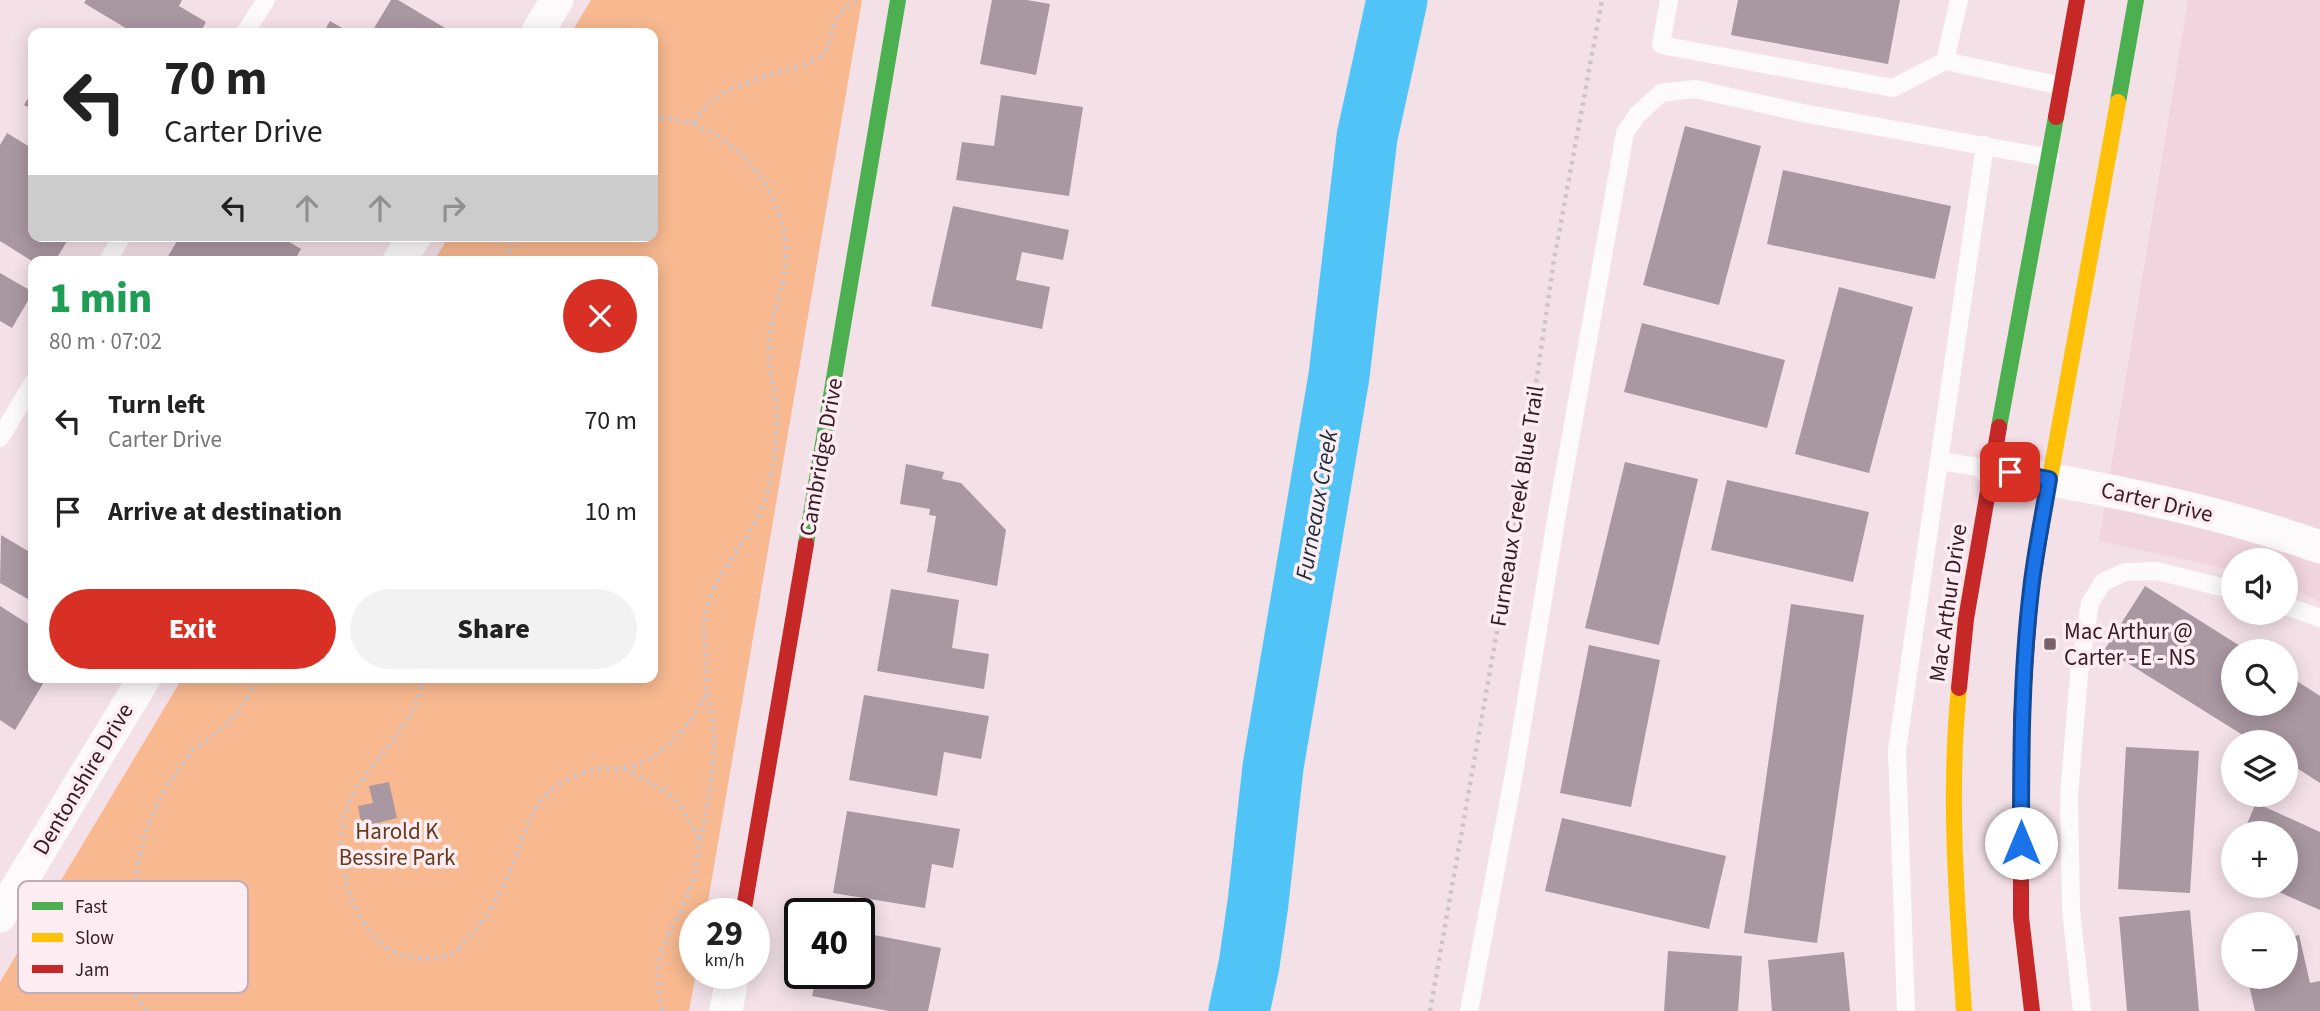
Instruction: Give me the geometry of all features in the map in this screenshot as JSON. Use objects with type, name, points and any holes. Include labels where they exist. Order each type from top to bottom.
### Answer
[{"type":"street","points":[[540,28],[557,0]]},
{"type":"street","name":"Cambridge Drive","points":[[746,898],[898,0]]},
{"type":"street","name":"Mac Arthur Drive","points":[[1965,1011],[1954,862],[1953,744],[1965,619],[2077,0]]},
{"type":"street","points":[[2032,1011],[2021,917],[2021,719],[2031,590],[2136,0]]},
{"type":"street","name":"Carter Drive","points":[[1991,469],[2115,491],[2281,533],[2320,547]]},
{"type":"street","name":"Dentonshire Drive","points":[[21,881],[141,683]]},
{"type":"street","name":"Dentonshire Drive","points":[[0,916],[18,886]]},
{"type":"street","points":[[726,1011],[730,989]]},
{"type":"lane","points":[[248,28],[265,0]]},
{"type":"lane","points":[[1669,0],[1661,45],[1893,88],[1945,61],[2062,86]]},
{"type":"lane","points":[[1945,61],[1959,0]]},
{"type":"lane","points":[[1469,1011],[1515,768],[1625,133],[1637,115],[1661,93],[1695,89],[1803,113],[2050,158]]},
{"type":"lane","points":[[1906,1011],[1896,750],[1985,145]]},
{"type":"lane","points":[[0,438],[28,391]]},
{"type":"lane","points":[[1939,461],[1991,469]]},
{"type":"lane","points":[[2082,1011],[2071,909],[2069,795],[2080,674],[2090,603],[2103,582],[2125,572],[2157,571],[2221,587]]},
{"type":"lane","points":[[2298,610],[2320,618]]},
{"type":"path","points":[[693,123],[701,110],[718,96],[750,82],[798,67],[821,55],[832,38],[835,22],[842,11],[855,0]]},
{"type":"path","name":"Furneaux Creek Blue Trail","points":[[1430,1011],[1512,549],[1555,260],[1602,0]]},
{"type":"path","points":[[658,117],[672,117],[693,123],[724,139],[743,155],[762,179],[775,202],[783,225],[786,255],[784,282],[773,317],[769,345],[777,431],[767,495],[753,525],[712,588],[703,619],[707,694],[714,717],[715,740],[710,794],[696,869],[687,897],[662,950],[659,979],[662,1011]]},
{"type":"path","points":[[137,881],[137,866],[148,824],[165,788],[192,751],[219,731],[241,709],[255,683]]},
{"type":"path","points":[[422,683],[413,710],[352,797],[343,820],[343,868],[352,898],[369,933],[386,948],[408,958],[431,960],[453,953],[479,927],[510,871],[533,812],[550,791],[568,779],[597,769],[624,769],[647,760],[664,749],[687,726],[707,694]]},
{"type":"path","points":[[624,769],[654,783],[675,797],[689,818],[700,843]]},
{"type":"path","points":[[132,993],[147,1011]]},
{"type":"shaded area","points":[[2188,0],[2320,0],[2320,601],[2298,591],[2298,548],[2221,548],[2221,567],[2099,541]]},
{"type":"green space","name":"Harold K Bessire Park","points":[[591,0],[862,0],[709,898],[679,898],[679,989],[693,989],[689,1011],[0,1011],[0,982],[18,952],[18,993],[248,993],[248,881],[61,881],[179,683],[658,683],[658,256],[437,256],[445,242],[658,242],[658,28],[574,28]]},
{"type":"building","points":[[86,0],[182,0],[179,6],[206,22],[203,28],[126,28],[84,3]]},
{"type":"building","points":[[391,0],[398,0],[445,28],[374,28]]},
{"type":"building","points":[[992,0],[1027,0],[1050,4],[1036,75],[980,64]]},
{"type":"building","points":[[1738,0],[1900,0],[1888,64],[1731,35]]},
{"type":"building","points":[[330,21],[342,28],[326,28]]},
{"type":"building","points":[[1001,95],[1083,107],[1069,196],[956,180],[962,142],[994,146]]},
{"type":"building","points":[[1685,126],[1761,146],[1719,305],[1643,285]]},
{"type":"building","points":[[7,133],[28,146],[28,242],[66,242],[58,256],[28,256],[28,258],[0,241],[0,145]]},
{"type":"building","points":[[1783,170],[1951,206],[1935,279],[1767,244]]},
{"type":"building","points":[[953,206],[1069,230],[1063,260],[1022,252],[1016,280],[1050,287],[1042,329],[931,306]]},
{"type":"building","points":[[176,242],[289,242],[301,249],[297,256],[168,256]]},
{"type":"building","points":[[0,273],[28,289],[28,301],[12,328],[0,321]]},
{"type":"building","points":[[1839,287],[1913,307],[1869,473],[1795,454]]},
{"type":"building","points":[[1642,323],[1785,360],[1767,428],[1624,392]]},
{"type":"building","points":[[1625,462],[1698,479],[1659,645],[1585,628]]},
{"type":"building","points":[[906,464],[944,472],[942,479],[961,483],[1006,530],[997,586],[927,572],[936,516],[929,515],[930,509],[900,504]]},
{"type":"building","points":[[1727,480],[1869,512],[1853,582],[1711,550]]},
{"type":"building","points":[[1,535],[28,551],[28,599],[0,583]]},
{"type":"building","points":[[2145,586],[2229,639],[2221,639],[2221,716],[2298,716],[2298,682],[2320,696],[2320,783],[2298,769],[2298,730],[2235,730],[2105,649]]},
{"type":"building","points":[[891,589],[959,600],[952,648],[989,654],[984,689],[877,671]]},
{"type":"building","points":[[1791,604],[1864,615],[1817,943],[1744,933]]},
{"type":"building","points":[[0,606],[28,624],[28,683],[43,683],[15,730],[0,720]]},
{"type":"building","points":[[1589,645],[1660,660],[1631,807],[1560,793]]},
{"type":"building","points":[[864,695],[989,716],[981,759],[944,752],[937,796],[849,780]]},
{"type":"building","points":[[2126,747],[2199,751],[2190,893],[2118,889]]},
{"type":"building","points":[[389,782],[397,818],[362,827],[358,806],[373,803],[369,786]]},
{"type":"building","points":[[2254,807],[2265,807],[2296,821],[2248,821]]},
{"type":"building","points":[[847,811],[960,829],[953,868],[932,864],[925,908],[833,893]]},
{"type":"building","points":[[1562,818],[1726,856],[1709,929],[1545,891]]},
{"type":"building","points":[[2298,822],[2320,832],[2320,910],[2292,898],[2298,898]]},
{"type":"building","points":[[2190,910],[2199,1011],[2127,1011],[2119,917]]},
{"type":"building","points":[[875,935],[941,948],[928,1011],[889,1011],[812,996],[814,989],[875,989]]},
{"type":"building","points":[[2298,935],[2310,983],[2320,981],[2320,1011],[2255,1011],[2250,989],[2298,989]]},
{"type":"building","points":[[1668,951],[1742,956],[1738,1011],[1664,1011]]},
{"type":"building","points":[[1844,952],[1850,1011],[1772,1011],[1768,960]]},
{"type":"waterway","name":"Furneaux Creek","points":[[1239,1011],[1258,903],[1273,767],[1339,376],[1367,137],[1397,0]]},
{"type":"traffic: fast","points":[[806,544],[898,0]]},
{"type":"traffic: fast","points":[[2118,102],[2136,0]]},
{"type":"traffic: fast","points":[[1999,427],[2056,117]]},
{"type":"traffic: slow","points":[[2042,522],[2118,102]]},
{"type":"traffic: slow","points":[[1959,688],[1954,809],[1964,1011]]},
{"type":"traffic: jam","points":[[2056,117],[2077,0]]},
{"type":"traffic: jam","points":[[1959,688],[1966,619],[1999,427]]},
{"type":"traffic: jam","points":[[2032,1011],[2021,917],[2021,719],[2031,590],[2042,522]]},
{"type":"traffic: jam","points":[[746,898],[806,544]]},
{"type":"place","name":"Mac Arthur @ Carter - E - NS","points":[[2050,644]]},
{"type":"route","points":[[2010,472],[2049,479],[2031,590],[2021,719],[2021,843]]}]
